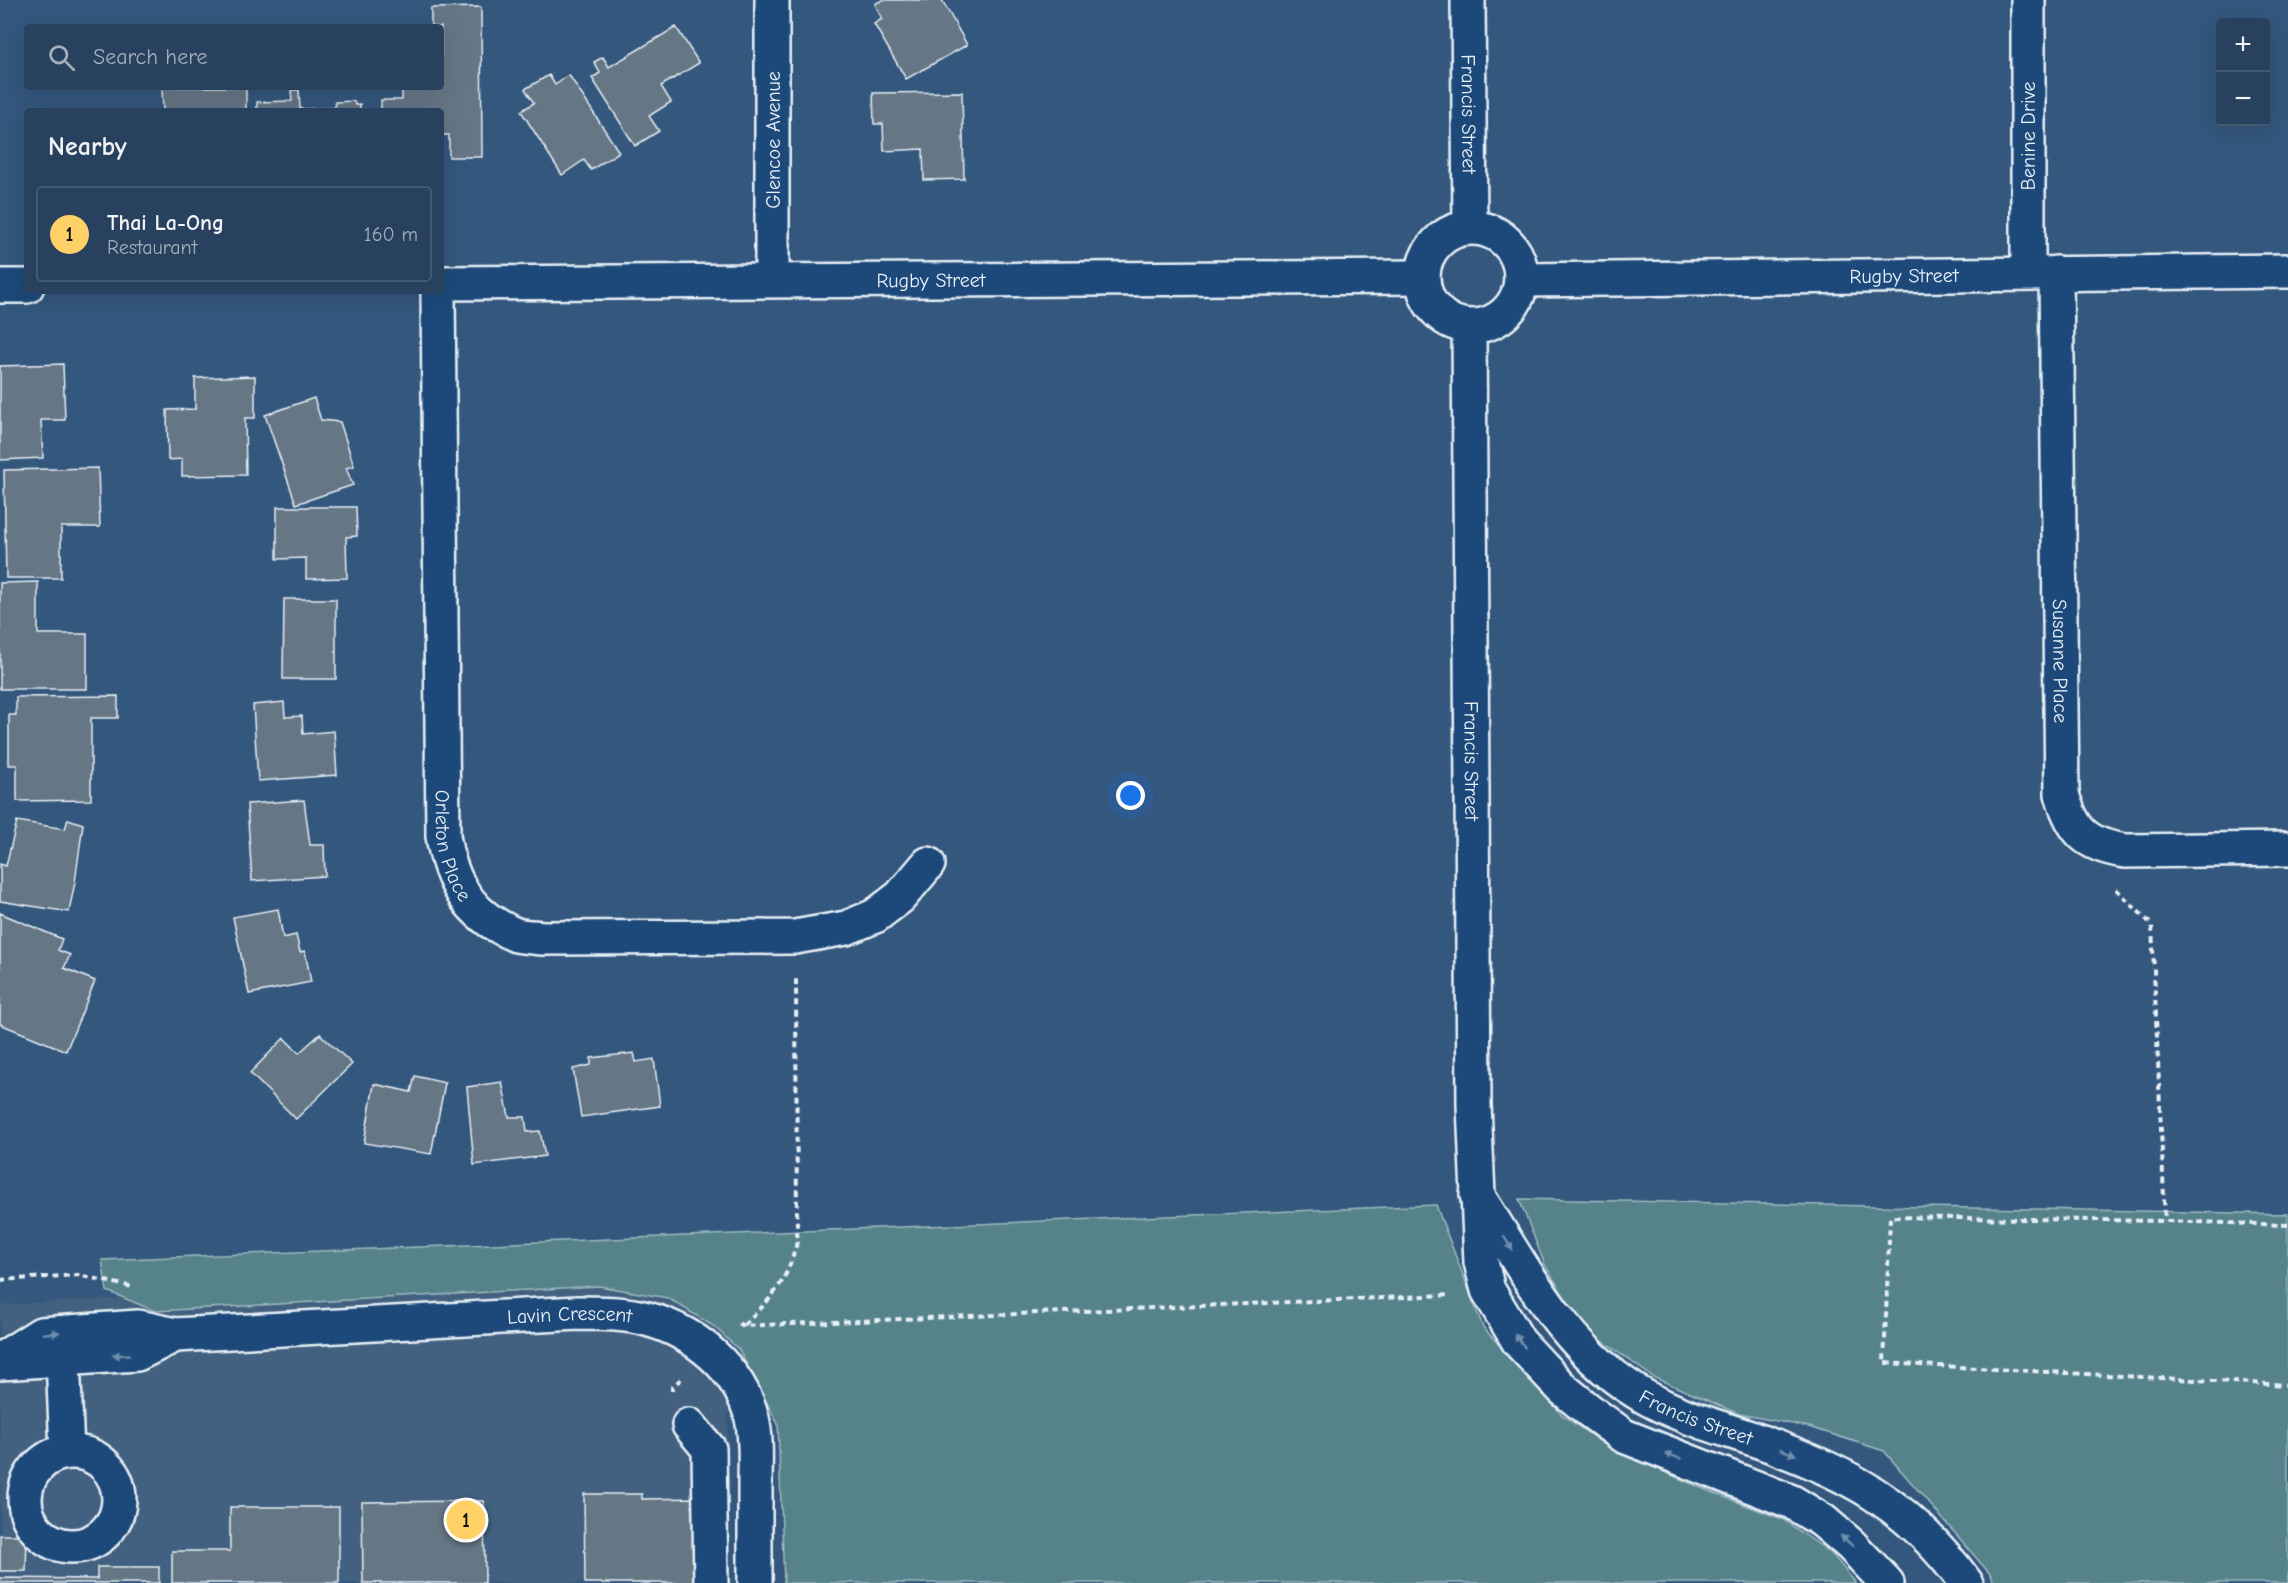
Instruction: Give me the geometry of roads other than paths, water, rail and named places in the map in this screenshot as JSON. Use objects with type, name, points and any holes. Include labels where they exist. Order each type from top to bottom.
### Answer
[{"type":"street","name":"Glencoe Avenue","points":[[772,0],[772,280]]},
{"type":"street","name":"Francis Street","points":[[1468,0],[1470,226]]},
{"type":"street","name":"Benine Drive","points":[[2028,0],[2042,273]]},
{"type":"street","points":[[1470,226],[1486,229],[1501,237],[1513,248],[1520,263],[1522,280],[1518,295],[1510,308],[1498,318],[1485,324],[1469,327],[1441,316],[1431,305],[1424,291],[1422,277],[1424,262],[1431,248],[1442,237],[1470,226]]},
{"type":"street","name":"Rugby Street","points":[[1522,280],[2288,271]]},
{"type":"street","name":"Susanne Place","points":[[2042,273],[2062,794],[2072,823],[2098,858],[2125,851],[2288,849]]},
{"type":"street","name":"Rugby Street","points":[[444,283],[1422,277]]},
{"type":"street","points":[[0,286],[24,286]]},
{"type":"street","name":"Orleton Place","points":[[438,294],[443,836],[447,860],[456,882],[469,902],[488,921],[514,934],[544,938],[795,937],[846,928],[875,916],[900,897],[928,864]]},
{"type":"street","name":"Francis Street","points":[[1469,327],[1476,1193],[1481,1262],[1488,1290],[1519,1341],[1563,1389],[1591,1412],[1624,1436],[1792,1502],[1823,1521],[1851,1545],[1887,1583]]},
{"type":"street","name":"Francis Street","points":[[1476,1193],[1541,1297],[1569,1335],[1605,1369],[1645,1397],[1689,1417],[1826,1467],[1857,1482],[1910,1520],[1952,1563],[1966,1583]]},
{"type":"street","name":"Lavin Crescent","points":[[175,1335],[578,1313],[612,1314],[670,1326],[691,1337],[726,1368],[740,1389],[752,1418],[756,1449],[755,1583]]},
{"type":"street","points":[[0,1361],[41,1334],[138,1327],[175,1335]]},
{"type":"street","points":[[0,1361],[137,1354],[175,1335]]},
{"type":"street","points":[[63,1358],[67,1452]]},
{"type":"street","points":[[689,1425],[709,1449],[711,1583]]},
{"type":"place","name":"Thai La-Ong","points":[[466,1520]]}]
